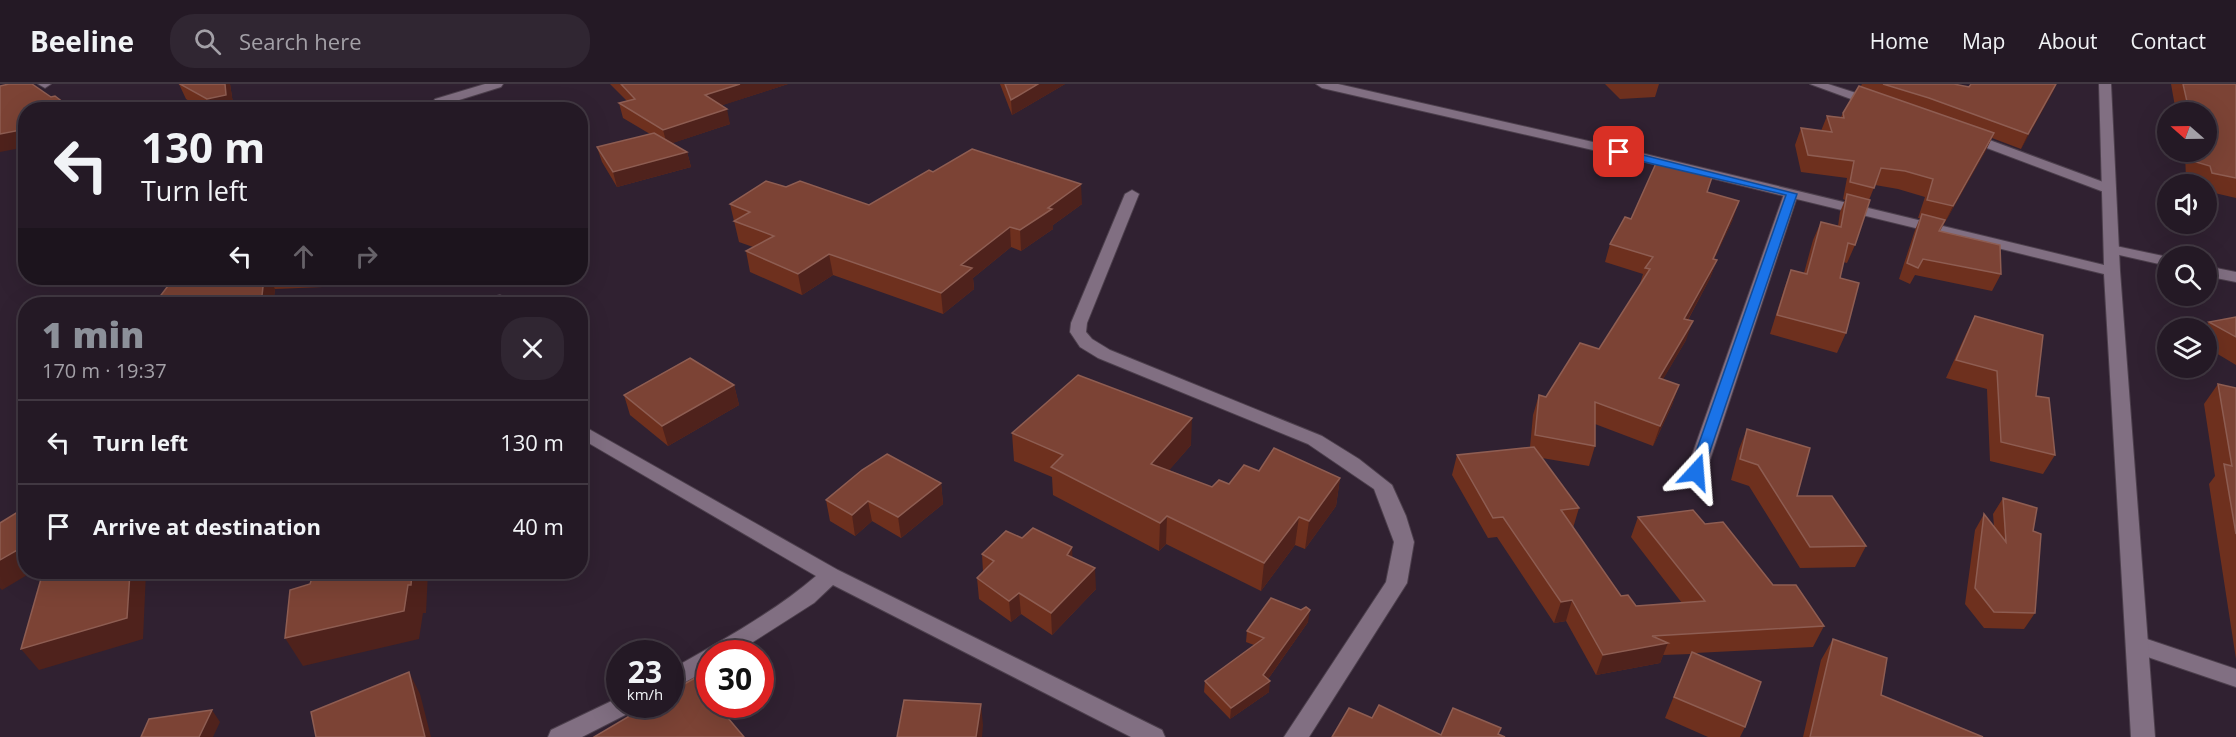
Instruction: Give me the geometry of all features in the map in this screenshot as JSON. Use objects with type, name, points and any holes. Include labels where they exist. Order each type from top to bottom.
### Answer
[{"type":"street","points":[[440,102],[497,84]]},
{"type":"street","points":[[1322,84],[2112,271]]},
{"type":"street","points":[[1816,84],[1884,106]]},
{"type":"street","points":[[2105,84],[2112,271],[2144,737]]},
{"type":"street","points":[[1952,130],[2109,189]]},
{"type":"street","points":[[1132,194],[1079,323],[1078,332],[1086,343],[1104,354],[1315,440],[1352,463],[1382,485],[1396,516],[1404,542],[1396,583],[1296,737]]},
{"type":"street","points":[[1696,472],[1791,194]]},
{"type":"street","points":[[2111,249],[2157,259]]},
{"type":"street","points":[[2217,274],[2236,278]]},
{"type":"street","points":[[588,435],[831,574],[1153,737]]},
{"type":"street","points":[[738,640],[806,597],[831,574]]},
{"type":"street","points":[[2138,645],[2236,678]]},
{"type":"street","points":[[560,737],[606,714]]},
{"type":"building","points":[[32,84],[63,102],[18,102],[18,131],[0,134],[0,86]]},
{"type":"building","points":[[180,84],[225,84],[226,95],[207,99]]},
{"type":"building","points":[[621,84],[740,84],[705,95],[727,109],[663,130],[619,103],[635,99]]},
{"type":"building","points":[[1005,84],[1038,84],[1011,100]]},
{"type":"building","points":[[1883,84],[1954,84],[1969,87],[1971,84],[2056,84],[2028,134]]},
{"type":"building","points":[[2183,84],[2236,84],[2236,178],[2212,173],[2210,166],[2196,162],[2217,162],[2217,102],[2187,102]]},
{"type":"building","points":[[1859,86],[1994,133],[1953,206],[1927,200],[1933,179],[1905,171],[1881,168],[1874,188],[1850,182],[1854,161],[1808,155],[1801,128],[1832,132],[1827,116],[1844,118],[1843,113]]},
{"type":"building","points":[[654,133],[687,152],[613,172],[597,147]]},
{"type":"building","points":[[972,149],[1081,184],[1048,208],[1052,209],[1020,230],[1010,227],[961,265],[972,268],[941,293],[829,254],[798,274],[746,251],[774,236],[734,221],[750,212],[730,204],[766,181],[786,187],[800,181],[869,205],[929,170],[933,172]]},
{"type":"building","points":[[1657,161],[1713,174],[1707,192],[1739,201],[1713,259],[1717,260],[1684,319],[1693,321],[1659,378],[1679,385],[1660,426],[1595,402],[1595,446],[1535,435],[1539,395],[1546,397],[1580,343],[1599,349],[1650,269],[1645,268],[1653,257],[1610,244],[1625,217],[1631,219]]},
{"type":"building","points":[[1847,194],[1870,200],[1855,245],[1848,243],[1840,278],[1859,283],[1846,333],[1777,315],[1791,270],[1807,274],[1821,222],[1841,227]]},
{"type":"building","points":[[1922,214],[1945,220],[1939,231],[2000,245],[2001,274],[1923,259],[1918,268],[1907,263]]},
{"type":"building","points":[[169,285],[263,285],[262,297],[160,297]]},
{"type":"building","points":[[1975,316],[2043,335],[2036,396],[2049,398],[2055,455],[2001,442],[1997,371],[1956,360]]},
{"type":"building","points":[[2236,317],[2236,337],[2217,326],[2217,321]]},
{"type":"building","points":[[690,358],[734,385],[662,426],[624,395]]},
{"type":"building","points":[[1078,375],[1192,418],[1151,464],[1212,487],[1219,480],[1229,484],[1244,465],[1259,471],[1274,448],[1340,478],[1309,521],[1299,517],[1264,563],[1167,516],[1160,523],[1051,467],[1063,455],[1012,433]]},
{"type":"building","points":[[2218,384],[2236,388],[2236,534],[2224,464],[2232,466]]},
{"type":"building","points":[[1747,429],[1810,448],[1797,496],[1832,496],[1866,546],[1810,547],[1758,465],[1740,459]]},
{"type":"building","points":[[1534,447],[1579,508],[1561,510],[1621,596],[1628,595],[1636,606],[1705,601],[1638,517],[1693,510],[1705,524],[1723,522],[1773,585],[1796,585],[1824,626],[1652,636],[1668,643],[1603,655],[1572,600],[1561,602],[1503,517],[1493,518],[1457,455]]},
{"type":"building","points":[[887,454],[941,483],[898,517],[868,501],[852,515],[826,500],[862,470]]},
{"type":"building","points":[[2003,498],[2037,508],[2033,531],[2041,534],[2035,613],[1994,612],[1975,588],[1984,514],[2006,542]]},
{"type":"building","points":[[18,514],[18,550],[0,560],[0,523]]},
{"type":"building","points":[[1033,528],[1072,547],[1067,555],[1095,568],[1051,613],[1019,593],[1009,601],[977,578],[994,561],[982,554],[1006,531],[1022,538]]},
{"type":"building","points":[[41,579],[130,579],[127,618],[21,649]]},
{"type":"building","points":[[312,579],[411,579],[411,585],[408,585],[404,611],[285,638],[290,590],[310,584]]},
{"type":"building","points":[[1271,598],[1301,610],[1306,607],[1310,610],[1263,675],[1270,681],[1231,708],[1205,681],[1264,638],[1247,631]]},
{"type":"building","points":[[1833,639],[1887,658],[1881,695],[1983,737],[1810,737]]},
{"type":"building","points":[[1692,652],[1761,682],[1745,727],[1674,697]]},
{"type":"building","points":[[409,672],[425,737],[316,737],[311,712]]},
{"type":"building","points":[[696,679],[696,718],[728,718],[744,737],[594,737],[626,718],[684,718],[684,684]]},
{"type":"building","points":[[904,700],[981,704],[976,737],[897,737]]},
{"type":"building","points":[[1379,705],[1441,735],[1453,708],[1501,728],[1498,734],[1505,737],[1332,737],[1349,708],[1372,718]]},
{"type":"building","points":[[212,710],[199,737],[141,737],[149,719]]},
{"type":"route","points":[[1619,152],[1791,194],[1696,472]]}]
